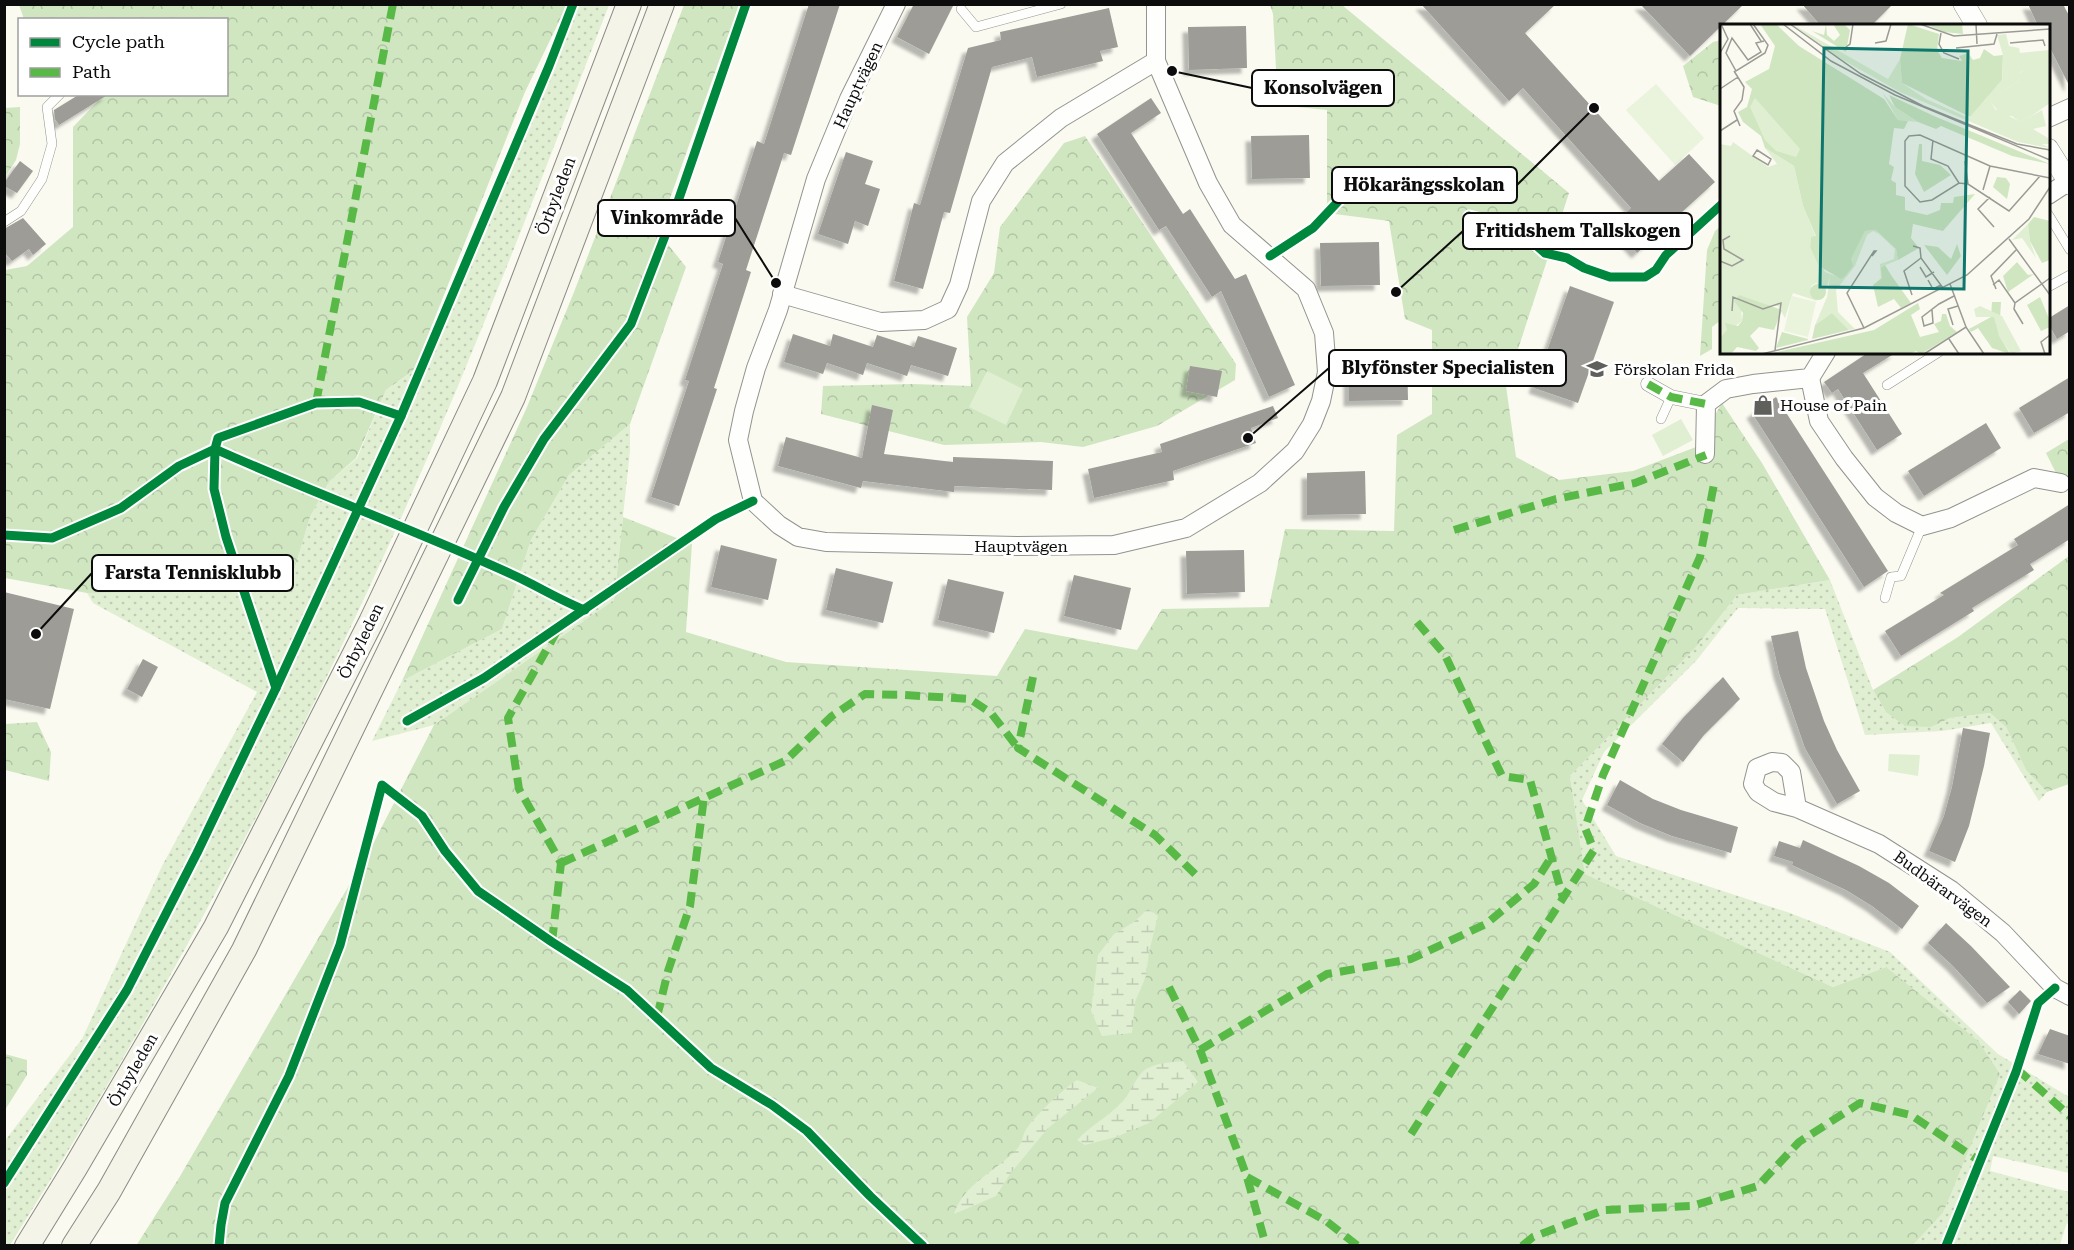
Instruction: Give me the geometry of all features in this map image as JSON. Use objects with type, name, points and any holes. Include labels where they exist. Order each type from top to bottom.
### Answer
[{"type":"main road","name":"Örbyleden","points":[[27,1245],[75,1168],[216,927],[371,622],[484,381],[629,4]]},
{"type":"main road","name":"Örbyleden","points":[[74,1245],[109,1191],[244,950],[513,396],[662,4]]},
{"type":"street","name":"Hauptvägen","points":[[896,4],[849,99],[816,179],[782,294],[756,368],[738,440],[753,501],[779,525],[798,537],[826,542],[1017,546],[1114,545],[1186,528],[1260,483],[1295,451],[1321,401],[1327,372],[1324,333],[1306,289],[1232,225],[1208,183],[1156,61],[1156,4]]},
{"type":"street","points":[[1964,4],[1976,24]]},
{"type":"street","points":[[782,294],[880,322],[924,320],[948,309],[959,285],[981,201],[1005,163],[1061,118],[1156,61]]},
{"type":"street","points":[[2050,118],[2070,108]]},
{"type":"street","points":[[2050,151],[2069,183],[2050,194]]},
{"type":"street","points":[[1825,354],[1810,378],[1819,421],[1844,458],[1875,497],[1896,513],[1922,526],[1950,518],[2034,478],[2066,484]]},
{"type":"street","points":[[1648,384],[1671,397],[1706,404],[1726,389],[1810,378]]},
{"type":"street","points":[[1705,454],[1706,404]]},
{"type":"street","name":"Budbärarvägen","points":[[1797,808],[1879,844],[1951,890],[2003,933],[2055,988],[2070,996]]},
{"type":"lane","points":[[961,9],[976,27],[1061,4]]},
{"type":"lane","points":[[4,222],[21,211],[42,179],[52,144],[47,107],[58,96]]},
{"type":"lane","points":[[2050,216],[2070,250]]},
{"type":"lane","points":[[2050,286],[2070,274]]},
{"type":"lane","points":[[1887,385],[1936,354]]},
{"type":"lane","points":[[1661,419],[1671,397]]},
{"type":"lane","points":[[1885,598],[1891,577],[1901,576],[1922,526]]},
{"type":"green space","points":[[19,5],[567,5],[525,92],[414,370],[386,390],[356,458],[329,482],[310,517],[294,571],[182,592],[87,593],[5,578],[5,270],[27,266],[73,227],[73,127],[97,102],[97,96],[228,96],[228,18],[24,18]]},
{"type":"green space","points":[[576,5],[609,5],[464,372],[369,588],[329,673],[200,922],[59,1166],[10,1245],[5,1245],[4,1142],[82,1039],[162,866],[257,692],[93,603],[87,593],[182,592],[294,571],[310,517],[329,482],[357,458],[386,390],[430,359]]},
{"type":"green space","points":[[684,5],[739,5],[658,232],[686,267],[630,424],[569,475],[531,540],[502,629],[402,681],[527,407],[574,292]]},
{"type":"green space","points":[[1270,5],[1342,5],[1569,193],[1506,386],[1516,457],[1559,480],[1633,471],[1696,447],[1722,403],[1762,463],[1830,580],[1737,595],[1697,646],[1570,776],[1585,874],[1833,987],[1886,967],[1978,1041],[2000,1074],[1943,1213],[1913,1245],[136,1246],[179,1178],[373,844],[434,725],[614,600],[623,517],[692,544],[686,632],[786,662],[997,676],[1025,629],[1137,650],[1162,609],[1269,607],[1285,529],[1394,531],[1397,435],[1432,414],[1432,330],[1405,319],[1389,221],[1327,213],[1327,110],[1278,105],[1273,14]]},
{"type":"green space","points":[[1720,40],[1720,106],[1693,97],[1683,66],[1713,42]]},
{"type":"green space","points":[[1656,84],[1704,138],[1675,165],[1626,110]]},
{"type":"green space","points":[[20,107],[20,144],[16,160],[5,177],[5,108]]},
{"type":"green space","points":[[1085,136],[1236,364],[1235,380],[1157,426],[1083,447],[1041,442],[944,445],[821,414],[823,386],[912,384],[971,386],[967,317],[994,273],[1000,227],[1064,143]]},
{"type":"green space","points":[[1720,227],[1720,321],[1712,327],[1712,349],[1700,356],[1707,250],[1715,231]]},
{"type":"green space","points":[[987,371],[1023,389],[1006,425],[969,407]]},
{"type":"green space","points":[[1681,419],[1693,440],[1663,456],[1652,435]]},
{"type":"green space","points":[[630,424],[630,451],[614,600],[434,725],[372,741],[402,681],[502,629],[531,540],[569,475]]},
{"type":"green space","points":[[2069,439],[2069,479],[2061,483],[2046,453]]},
{"type":"green space","points":[[2069,556],[2069,784],[2047,792],[2026,770],[2006,727],[1990,713],[1950,718],[1931,727],[1905,726],[1886,712],[1873,690],[1958,637]]},
{"type":"green space","points":[[1830,580],[1873,690],[1886,712],[1930,727],[1950,718],[1990,713],[2006,727],[2026,770],[2047,792],[2039,801],[1991,723],[1942,731],[1865,735],[1825,609],[1738,608],[1696,661],[1604,752],[1582,800],[1616,856],[1790,913],[1890,952],[1998,1054],[2069,1097],[2069,1173],[1993,1156],[1990,1171],[2069,1192],[2069,1222],[2060,1245],[1913,1245],[1943,1213],[1960,1168],[1886,967],[1833,987],[1585,874],[1570,776],[1697,646],[1737,595]]},
{"type":"green space","points":[[37,722],[51,752],[49,781],[5,770],[5,724]]},
{"type":"green space","points":[[1889,754],[1920,755],[1918,776],[1888,771]]},
{"type":"green space","points":[[1148,909],[1158,916],[1146,976],[1135,1002],[1132,1033],[1102,1036],[1091,1011],[1098,955],[1114,934],[1134,922]]},
{"type":"green space","points":[[5,1054],[27,1060],[27,1075],[5,1110]]},
{"type":"green space","points":[[1183,1061],[1198,1082],[1149,1123],[1116,1137],[1085,1145],[1077,1140],[1122,1102],[1143,1071],[1159,1064]]},
{"type":"green space","points":[[1077,1080],[1098,1088],[1048,1128],[1010,1174],[996,1196],[954,1214],[965,1194],[1017,1149],[1025,1130],[1043,1109]]},
{"type":"building","points":[[809,4],[840,4],[791,155],[784,153],[746,270],[751,272],[714,388],[717,389],[679,506],[651,497],[689,381],[685,380],[723,264],[718,262],[757,141],[764,144]]},
{"type":"building","points":[[914,4],[954,4],[929,54],[897,37]]},
{"type":"building","points":[[1421,4],[1556,4],[1525,33],[1659,181],[1689,154],[1715,182],[1637,253],[1612,226],[1631,208],[1523,88],[1509,101]]},
{"type":"building","points":[[1640,4],[1744,4],[1723,24],[1720,24],[1720,27],[1690,56]]},
{"type":"building","points":[[1802,4],[1893,4],[1873,24],[1819,24]]},
{"type":"building","points":[[2028,4],[2063,4],[2070,17],[2070,87],[2050,48],[2050,24],[2037,24]]},
{"type":"building","points":[[1109,8],[1118,47],[1100,51],[1103,61],[1037,77],[1032,57],[992,67],[950,213],[944,212],[923,289],[894,281],[914,203],[920,205],[968,48],[1001,40],[1000,32]]},
{"type":"building","points":[[1246,26],[1247,68],[1189,70],[1188,27]]},
{"type":"building","points":[[77,96],[106,96],[59,125],[55,119],[54,110]]},
{"type":"building","points":[[1151,98],[1161,113],[1131,133],[1183,214],[1190,209],[1235,279],[1246,274],[1295,385],[1269,397],[1221,291],[1212,297],[1166,226],[1159,230],[1097,134]]},
{"type":"building","points":[[1309,135],[1310,178],[1252,179],[1251,136]]},
{"type":"building","points":[[846,152],[873,161],[865,184],[880,189],[868,226],[855,221],[848,244],[818,234]]},
{"type":"building","points":[[20,161],[33,171],[17,193],[4,186],[4,183]]},
{"type":"building","points":[[23,218],[46,244],[33,255],[29,249],[12,261],[4,252],[4,229]]},
{"type":"building","points":[[1379,242],[1380,285],[1321,286],[1320,243]]},
{"type":"building","points":[[1570,286],[1614,302],[1578,403],[1534,388]]},
{"type":"building","points":[[2070,305],[2070,331],[2057,339],[2050,327],[2050,317]]},
{"type":"building","points":[[793,334],[830,346],[833,334],[873,347],[877,335],[914,347],[918,336],[957,348],[948,376],[911,365],[907,376],[867,363],[863,375],[827,363],[823,374],[784,362]]},
{"type":"building","points":[[1866,354],[1894,354],[1863,373],[1902,434],[1877,450],[1838,389],[1832,393],[1824,382]]},
{"type":"building","points":[[1407,357],[1408,400],[1349,401],[1349,359]]},
{"type":"building","points":[[1190,366],[1222,371],[1217,397],[1186,391]]},
{"type":"building","points":[[2070,377],[2070,412],[2034,433],[2019,408]]},
{"type":"building","points":[[1776,397],[1888,571],[1864,587],[1752,413]]},
{"type":"building","points":[[872,405],[893,410],[884,454],[953,462],[953,457],[1053,461],[1052,490],[954,486],[954,492],[863,481],[861,488],[778,466],[786,437],[862,458]]},
{"type":"building","points":[[1273,406],[1278,418],[1251,428],[1256,443],[1173,471],[1174,480],[1094,498],[1088,469],[1162,452],[1160,444]]},
{"type":"building","points":[[1986,423],[2001,448],[1924,496],[1908,471]]},
{"type":"building","points":[[1365,471],[1366,514],[1307,515],[1307,473]]},
{"type":"building","points":[[2070,504],[2070,539],[2030,564],[2034,570],[1972,608],[1974,611],[1901,656],[1885,631],[1944,595],[1940,593],[2018,545],[2014,539]]},
{"type":"building","points":[[721,545],[777,559],[768,600],[711,587]]},
{"type":"building","points":[[1244,550],[1245,592],[1187,594],[1186,551]]},
{"type":"building","points":[[836,568],[893,582],[883,623],[826,610]]},
{"type":"building","points":[[1074,575],[1131,588],[1121,630],[1064,616]]},
{"type":"building","points":[[948,579],[1004,592],[994,633],[938,620]]},
{"type":"building","points":[[4,592],[74,609],[50,709],[4,699]]},
{"type":"building","points":[[1798,631],[1806,668],[1824,721],[1860,791],[1837,804],[1805,748],[1779,673],[1771,636]]},
{"type":"building","points":[[143,659],[158,667],[142,697],[127,689]]},
{"type":"building","points":[[1723,677],[1740,699],[1704,735],[1683,762],[1662,744],[1683,718]]},
{"type":"building","points":[[1963,728],[1990,733],[1969,826],[1955,862],[1929,851],[1944,816]]},
{"type":"building","points":[[1620,780],[1653,799],[1738,827],[1731,853],[1672,836],[1640,823],[1607,805]]},
{"type":"building","points":[[1803,840],[1889,883],[1919,906],[1902,929],[1846,890],[1792,865],[1793,862],[1774,856],[1779,841],[1800,848]]},
{"type":"building","points":[[1946,923],[2010,987],[1987,1003],[1928,943]]},
{"type":"building","points":[[2020,990],[2031,1001],[2019,1014],[2008,1002]]},
{"type":"building","points":[[2050,1029],[2070,1036],[2070,1064],[2038,1054]]},
{"type":"marked path","points":[[316,403],[393,4]]},
{"type":"marked path","points":[[1648,384],[1671,397],[1706,404]]},
{"type":"marked path","points":[[1454,530],[1556,499],[1635,483],[1706,455]]},
{"type":"marked path","points":[[1411,1134],[1594,850],[1585,828],[1603,775],[1700,557],[1714,484]]},
{"type":"marked path","points":[[1417,622],[1445,655],[1502,776],[1530,780],[1563,898]]},
{"type":"marked path","points":[[552,942],[561,863],[519,789],[508,718],[557,631]]},
{"type":"marked path","points":[[1033,677],[1018,748],[1155,835],[1198,877]]},
{"type":"marked path","points":[[561,863],[785,761],[832,716],[865,694],[970,699],[991,713],[1018,748]]},
{"type":"marked path","points":[[657,1017],[668,971],[690,906],[704,797]]},
{"type":"marked path","points":[[1200,1050],[1327,974],[1411,959],[1486,924],[1534,884],[1552,856]]},
{"type":"marked path","points":[[1169,987],[1200,1050],[1247,1177],[1266,1246]]},
{"type":"marked path","points":[[2017,1069],[2070,1116]]},
{"type":"marked path","points":[[1522,1246],[1533,1237],[1604,1210],[1692,1206],[1758,1186],[1799,1142],[1860,1103],[1911,1115],[1981,1162]]},
{"type":"marked path","points":[[1247,1177],[1326,1221],[1358,1246]]},
{"type":"cycle path","points":[[4,1183],[127,990],[197,853],[401,416],[573,4]]},
{"type":"cycle path","points":[[458,600],[504,507],[544,439],[631,324],[675,210],[746,4]]},
{"type":"cycle path","points":[[1270,256],[1313,228],[1348,191],[1373,177],[1397,173],[1429,175],[1454,188]]},
{"type":"cycle path","points":[[1469,216],[1505,225],[1529,239],[1545,253],[1567,258],[1584,268],[1610,277],[1645,277],[1656,270],[1666,255],[1720,206]]},
{"type":"cycle path","points":[[4,535],[52,538],[121,508],[179,466],[215,449],[218,438],[316,403],[359,402],[401,416]]},
{"type":"cycle path","points":[[276,688],[226,537],[214,489],[215,449],[520,578],[585,610]]},
{"type":"cycle path","points":[[407,721],[484,678],[716,519],[753,501]]},
{"type":"cycle path","points":[[219,1246],[225,1203],[289,1076],[340,945],[382,785],[422,816],[445,851],[478,891],[627,990],[711,1068],[772,1105],[807,1131],[870,1196],[923,1246]]},
{"type":"cycle path","points":[[1946,1246],[2016,1072],[2038,1003],[2055,988]]},
{"type":"place","name":"Konsolvägen","points":[[1172,71]]},
{"type":"place","name":"Hökarängsskolan","points":[[1594,108]]},
{"type":"place","name":"Vinkområde","points":[[776,283]]},
{"type":"place","name":"Fritidshem Tallskogen","points":[[1396,292]]},
{"type":"place","name":"Förskolan Frida","points":[[1597,369]]},
{"type":"place","name":"House of Pain","points":[[1763,405]]},
{"type":"place","name":"Blyfönster Specialisten","points":[[1248,438]]},
{"type":"place","name":"Farsta Tennisklubb","points":[[36,634]]}]
